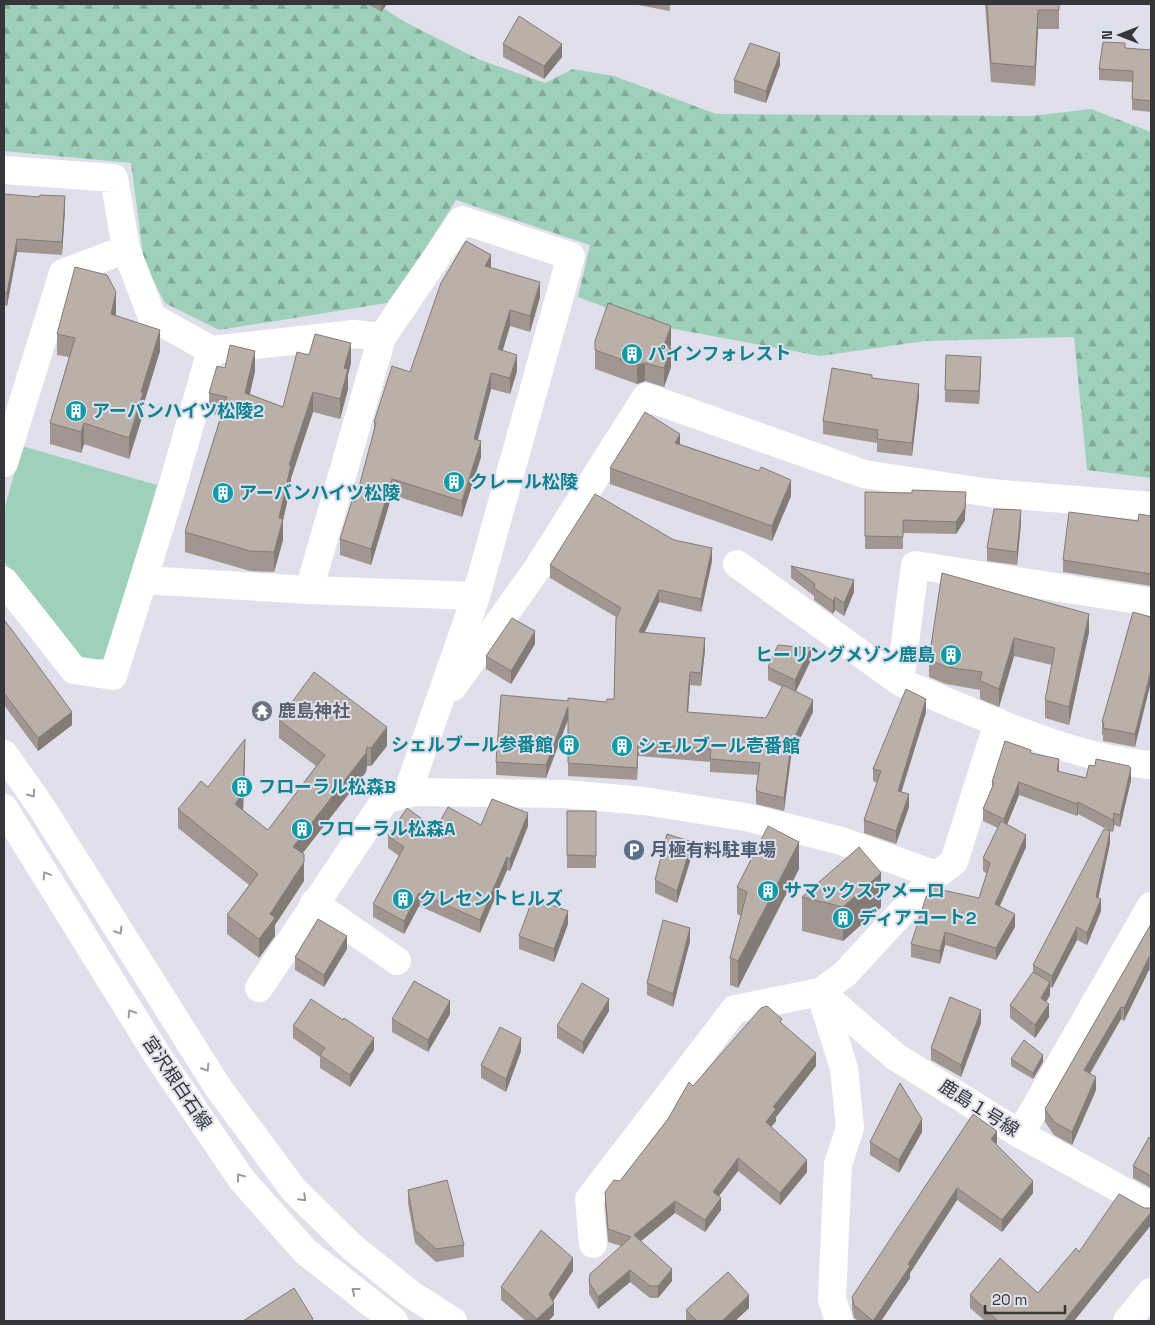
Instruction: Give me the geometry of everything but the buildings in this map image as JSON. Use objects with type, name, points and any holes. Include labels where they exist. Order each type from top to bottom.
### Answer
[{"type":"street","points":[[4,170],[114,178],[126,249],[152,317],[211,350],[354,334],[382,337]]},
{"type":"street","points":[[309,590],[382,337],[462,220],[571,256],[476,596],[407,794]]},
{"type":"street","points":[[4,464],[63,273],[126,249]]},
{"type":"street","points":[[4,581],[74,670],[113,676],[211,350]]},
{"type":"street","points":[[435,713],[536,570],[646,397],[864,474],[990,493],[1128,506],[1151,506]]},
{"type":"street","points":[[737,564],[900,682],[998,722],[1071,748],[1122,763],[1151,765]]},
{"type":"street","points":[[900,682],[915,565],[1151,602]]},
{"type":"street","points":[[143,580],[309,590],[476,596]]},
{"type":"street","points":[[593,1244],[589,1199],[735,1009],[820,992],[845,974],[936,875],[954,862],[998,722]]},
{"type":"street","points":[[4,754],[42,808],[219,1089],[294,1190],[352,1247],[412,1295],[453,1321]]},
{"type":"street","points":[[259,988],[314,903],[385,800],[407,794],[565,794],[644,800],[745,817],[838,840],[936,875]]},
{"type":"street","name":"宮沢根白石線","points":[[4,808],[157,1055],[242,1180],[305,1251],[394,1321]]},
{"type":"street","points":[[314,903],[397,961]]},
{"type":"street","points":[[1020,1134],[1151,906]]},
{"type":"street","points":[[820,992],[844,1068],[850,1128],[838,1164],[832,1299],[840,1321]]},
{"type":"street","name":"鹿島１号線","points":[[820,992],[896,1057],[1020,1134],[1151,1206]]},
{"type":"street","points":[[1127,1321],[1151,1292]]},
{"type":"green space","points":[[4,4],[377,4],[403,21],[478,59],[545,83],[573,69],[614,76],[716,114],[1031,116],[1091,109],[1151,132],[1151,478],[1087,470],[1074,337],[925,341],[820,356],[653,325],[578,297],[590,245],[456,200],[424,251],[387,303],[219,330],[165,303],[144,262],[131,163],[4,151]]},
{"type":"green space","points":[[22,446],[157,485],[107,658],[83,661],[4,562],[4,510]]},
{"type":"place","name":"パインフォレスト","points":[[632,354]]},
{"type":"place","name":"アーバンハイツ松陵2","points":[[76,411]]},
{"type":"place","name":"クレール松陵","points":[[454,482]]},
{"type":"place","name":"アーバンハイツ松陵","points":[[223,493]]},
{"type":"place","name":"ヒーリングメゾン鹿島","points":[[951,655]]},
{"type":"place","name":"鹿島神社","points":[[262,711]]},
{"type":"place","name":"シェルブール参番館","points":[[569,745]]},
{"type":"place","name":"シェルブール壱番館","points":[[622,746]]},
{"type":"place","name":"フローラル松森B","points":[[242,787]]},
{"type":"place","name":"フローラル松森A","points":[[302,829]]},
{"type":"place","name":"月極有料駐車場","points":[[634,850]]},
{"type":"place","name":"サマックスアメーロ","points":[[768,891]]},
{"type":"place","name":"クレセントヒルズ","points":[[403,899]]},
{"type":"place","name":"ディアコート2","points":[[843,918]]}]
